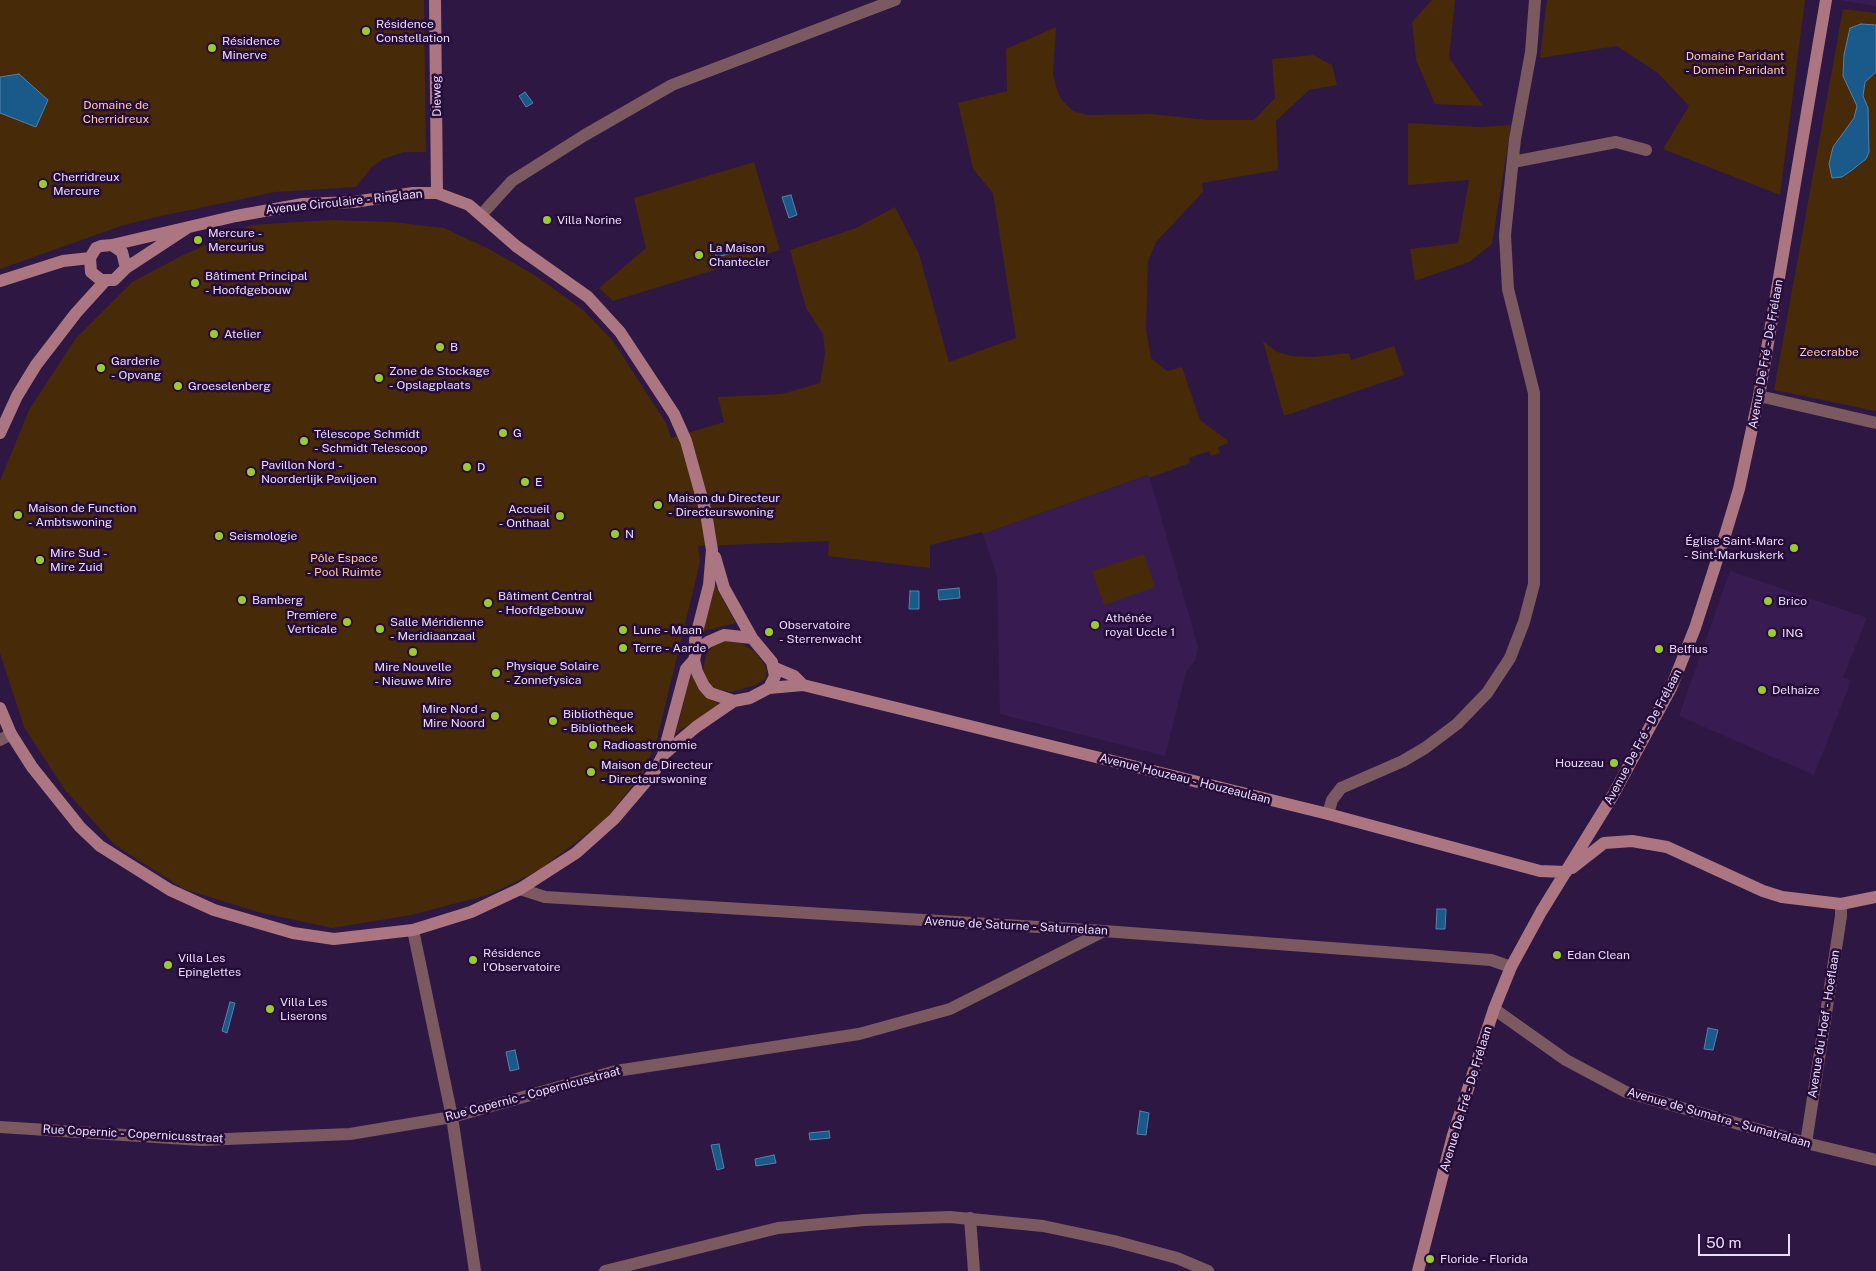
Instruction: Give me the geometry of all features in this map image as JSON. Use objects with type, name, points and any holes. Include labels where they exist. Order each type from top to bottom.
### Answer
[{"type":"street","name":"Dieweg","points":[[435,0],[437,193]]},
{"type":"street","points":[[482,214],[512,181],[585,134],[672,85],[895,0]]},
{"type":"street","points":[[1328,814],[1332,800],[1341,788],[1403,761],[1425,748],[1457,724],[1487,693],[1510,658],[1524,622],[1534,584],[1536,421],[1534,393],[1508,289],[1505,235],[1513,162],[1531,52],[1535,0]]},
{"type":"street","name":"Avenue De Fré - De Frélaan","points":[[1418,1271],[1451,1144],[1494,1009],[1511,968],[1566,872],[1616,791],[1682,664],[1739,489],[1759,396],[1826,0]]},
{"type":"street","points":[[1513,162],[1616,142],[1646,150]]},
{"type":"street","name":"Avenue Circulaire - Ringlaan","points":[[0,708],[5,737],[32,767],[80,828],[100,846],[170,890],[214,910],[293,933],[334,939],[413,930],[471,912],[520,889],[576,853],[614,819],[654,772],[663,756],[686,669],[695,656],[696,640],[709,585],[712,550],[704,504],[686,440],[674,414],[620,332],[594,303],[516,246],[482,214],[469,205],[437,193],[413,192],[354,202],[303,204],[143,236],[96,248],[90,258]]},
{"type":"street","name":"Avenue Circulaire - Ringlaan","points":[[0,433],[17,396],[36,365],[71,319],[105,281],[119,276],[126,268],[187,228]]},
{"type":"street","points":[[112,245],[122,252],[126,268]]},
{"type":"street","points":[[0,281],[63,261],[90,258],[91,272],[97,278],[105,281]]},
{"type":"street","points":[[1759,396],[1876,423]]},
{"type":"street","points":[[712,550],[724,588],[752,638],[765,652],[775,668],[773,682],[769,688],[750,698],[734,701],[720,698],[704,686],[695,656],[708,642],[724,635],[752,638]]},
{"type":"street","name":"Avenue Houzeau - Houzeaulaan","points":[[775,668],[794,676],[803,685]]},
{"type":"street","name":"Avenue Houzeau - Houzeaulaan","points":[[769,688],[803,685],[1328,814],[1540,871],[1566,872]]},
{"type":"street","points":[[663,756],[696,726],[734,701]]},
{"type":"street","points":[[1566,872],[1604,843],[1620,841],[1649,842],[1667,847],[1763,891],[1782,897],[1841,904],[1876,898]]},
{"type":"street","name":"Avenue de Saturne - Saturnelaan","points":[[520,889],[545,897],[1104,931],[1492,960],[1511,968]]},
{"type":"street","name":"Avenue du Hoef - Hoeflaan","points":[[1806,1143],[1841,916],[1841,904]]},
{"type":"street","points":[[413,930],[452,1117],[475,1271]]},
{"type":"street","name":"Rue Copernic - Copernicusstraat","points":[[0,1127],[202,1140],[350,1134],[452,1117],[616,1071],[859,1034],[941,1011],[1104,931]]},
{"type":"street","name":"Avenue de Sumatra - Sumatralaan","points":[[1494,1009],[1566,1060],[1626,1092],[1806,1143],[1876,1160]]},
{"type":"street","points":[[605,1271],[778,1228],[864,1220],[970,1218],[1043,1226],[1114,1241],[1177,1258],[1208,1271]]},
{"type":"street","points":[[970,1218],[974,1271]]},
{"type":"shaded area","points":[[1876,0],[1876,6],[1843,1]]},
{"type":"shaded area","name":"Athénée royal Uccle 1","points":[[1149,475],[1198,647],[1195,661],[1186,671],[1165,756],[1000,714],[997,576],[983,534]]},
{"type":"shaded area","points":[[1730,571],[1867,618],[1843,677],[1851,681],[1814,775],[1679,716]]},
{"type":"green space","name":"Domaine de Cherridreux","points":[[0,0],[424,0],[426,152],[404,152],[383,159],[372,167],[356,187],[275,192],[152,218],[121,226],[0,269]]},
{"type":"green space","points":[[1432,0],[1455,0],[1449,58],[1483,106],[1435,104],[1416,60],[1412,22]]},
{"type":"green space","name":"Domaine Paridant - Domein Paridant","points":[[1547,0],[1805,0],[1780,195],[1663,149],[1689,106],[1658,73],[1617,46],[1540,58]]},
{"type":"green space","name":"Zeecrabbe","points":[[1843,9],[1876,13],[1876,411],[1774,390]]},
{"type":"green space","name":"Pôle Espace - Pool Ruimte","points":[[1056,27],[1053,74],[1056,87],[1061,99],[1073,111],[1087,115],[1151,114],[1208,120],[1254,120],[1275,98],[1272,59],[1313,55],[1332,65],[1337,85],[1309,90],[1276,121],[1278,170],[1202,183],[1203,192],[1156,242],[1148,261],[1146,330],[1151,358],[1167,371],[1182,367],[1200,420],[1227,440],[1228,443],[1218,447],[1220,453],[1211,456],[1209,451],[1189,458],[1190,463],[1149,478],[1148,475],[983,534],[982,532],[930,545],[930,568],[828,556],[829,541],[698,546],[700,562],[656,743],[643,773],[604,821],[538,871],[488,895],[411,915],[332,928],[258,912],[184,889],[115,845],[65,790],[24,727],[0,653],[0,481],[29,410],[76,338],[132,282],[183,255],[251,225],[330,220],[392,222],[444,228],[489,249],[536,276],[583,310],[613,341],[666,423],[671,438],[724,422],[718,397],[782,394],[820,383],[825,354],[823,334],[806,308],[790,250],[856,228],[895,207],[919,254],[949,362],[1016,338],[993,193],[973,169],[958,103],[1007,91],[1006,49]]},
{"type":"green space","points":[[1408,123],[1480,127],[1511,125],[1492,244],[1469,262],[1415,281],[1410,249],[1458,243],[1469,180],[1408,185]]},
{"type":"green space","points":[[754,162],[780,250],[613,301],[599,288],[646,248],[634,198]]},
{"type":"green space","points":[[1263,341],[1277,352],[1292,356],[1314,357],[1349,353],[1351,360],[1394,346],[1404,375],[1284,416]]},
{"type":"green space","points":[[1144,554],[1155,587],[1104,605],[1092,571]]},
{"type":"green space","points":[[715,585],[736,623],[703,631]]},
{"type":"green space","points":[[724,641],[741,643],[754,651],[765,665],[767,671],[765,679],[756,685],[731,692],[714,688],[709,684],[703,670],[706,655],[713,646]]},
{"type":"green space","points":[[691,673],[698,688],[707,697],[720,704],[676,733]]},
{"type":"water","points":[[1861,24],[1876,25],[1876,72],[1865,82],[1863,96],[1868,108],[1869,152],[1866,159],[1852,170],[1842,177],[1832,178],[1829,164],[1833,147],[1854,118],[1857,106],[1843,76],[1844,55],[1850,28]]},
{"type":"water","points":[[19,74],[48,100],[36,127],[0,113],[0,77]]},
{"type":"water","points":[[525,92],[533,103],[526,107],[519,96]]},
{"type":"water","points":[[791,195],[797,215],[789,218],[782,197]]},
{"type":"water","points":[[741,246],[742,251],[716,257],[715,251]]},
{"type":"water","points":[[959,588],[960,598],[939,600],[938,590]]},
{"type":"water","points":[[910,591],[919,591],[919,609],[909,609]]},
{"type":"water","points":[[1437,909],[1446,909],[1445,929],[1436,929]]},
{"type":"water","points":[[230,1002],[235,1003],[227,1033],[222,1031]]},
{"type":"water","points":[[1708,1028],[1718,1030],[1713,1050],[1704,1049]]},
{"type":"water","points":[[515,1050],[519,1069],[510,1071],[506,1052]]},
{"type":"water","points":[[1140,1111],[1149,1113],[1146,1135],[1137,1134]]},
{"type":"water","points":[[829,1131],[830,1138],[810,1140],[809,1133]]},
{"type":"water","points":[[719,1144],[724,1168],[717,1170],[711,1145]]},
{"type":"water","points":[[774,1155],[776,1163],[756,1166],[755,1159]]},
{"type":"place","name":"Résidence Constellation","points":[[366,31]]},
{"type":"place","name":"Résidence Minerve","points":[[212,48]]},
{"type":"place","name":"Cherridreux Mercure","points":[[43,184]]},
{"type":"place","name":"Villa Norine","points":[[547,220]]},
{"type":"place","name":"Mercure - Mercurius","points":[[198,240]]},
{"type":"place","name":"La Maison Chantecler","points":[[699,255]]},
{"type":"place","name":"Bâtiment Principal - Hoofdgebouw","points":[[195,283]]},
{"type":"place","name":"Atelier","points":[[214,334]]},
{"type":"place","name":"B","points":[[440,347]]},
{"type":"place","name":"Garderie - Opvang","points":[[101,368]]},
{"type":"place","name":"Zone de Stockage - Opslagplaats","points":[[379,378]]},
{"type":"place","name":"Groeselenberg","points":[[178,386]]},
{"type":"place","name":"G","points":[[503,433]]},
{"type":"place","name":"Télescope Schmidt - Schmidt Telescoop","points":[[304,441]]},
{"type":"place","name":"D","points":[[467,467]]},
{"type":"place","name":"Pavillon Nord - Noorderlijk Paviljoen","points":[[251,472]]},
{"type":"place","name":"E","points":[[525,482]]},
{"type":"place","name":"Maison du Directeur - Directeurswoning","points":[[658,505]]},
{"type":"place","name":"Maison de Function - Ambtswoning","points":[[18,515]]},
{"type":"place","name":"Accueil - Onthaal","points":[[560,516]]},
{"type":"place","name":"N","points":[[615,534]]},
{"type":"place","name":"Seismologie","points":[[219,536]]},
{"type":"place","name":"Église Saint-Marc - Sint-Markuskerk","points":[[1794,548]]},
{"type":"place","name":"Mire Sud - Mire Zuid","points":[[40,560]]},
{"type":"place","name":"Bamberg","points":[[242,600]]},
{"type":"place","name":"Brico","points":[[1768,601]]},
{"type":"place","name":"Bâtiment Central - Hoofdgebouw","points":[[488,603]]},
{"type":"place","name":"Premiere Verticale","points":[[347,622]]},
{"type":"place","name":"Athénée royal Uccle 1","points":[[1095,625]]},
{"type":"place","name":"Salle Méridienne - Meridiaanzaal","points":[[380,629]]},
{"type":"place","name":"Lune - Maan","points":[[623,630]]},
{"type":"place","name":"Observatoire - Sterrenwacht","points":[[769,632]]},
{"type":"place","name":"ING","points":[[1772,633]]},
{"type":"place","name":"Terre - Aarde","points":[[623,648]]},
{"type":"place","name":"Belfius","points":[[1659,649]]},
{"type":"place","name":"Mire Nouvelle - Nieuwe Mire","points":[[413,652]]},
{"type":"place","name":"Physique Solaire - Zonnefysica","points":[[496,673]]},
{"type":"place","name":"Delhaize","points":[[1762,690]]},
{"type":"place","name":"Mire Nord - Mire Noord","points":[[495,716]]},
{"type":"place","name":"Bibliothèque - Bibliotheek","points":[[553,721]]},
{"type":"place","name":"Radioastronomie","points":[[593,745]]},
{"type":"place","name":"Houzeau","points":[[1614,763]]},
{"type":"place","name":"Maison de Directeur - Directeurswoning","points":[[591,772]]},
{"type":"place","name":"Edan Clean","points":[[1557,955]]},
{"type":"place","name":"Résidence l'Observatoire","points":[[473,960]]},
{"type":"place","name":"Villa Les Epinglettes","points":[[168,965]]},
{"type":"place","name":"Villa Les Liserons","points":[[270,1009]]},
{"type":"place","name":"Floride - Florida","points":[[1430,1259]]}]
